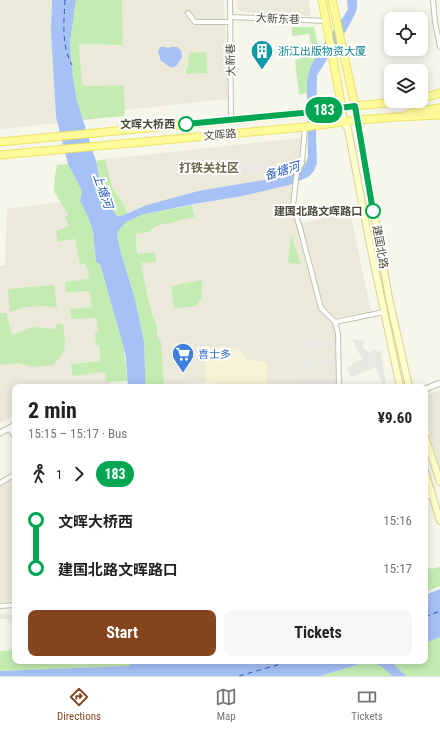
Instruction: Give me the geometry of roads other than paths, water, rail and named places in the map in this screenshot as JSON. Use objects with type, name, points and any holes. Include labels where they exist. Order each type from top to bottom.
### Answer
[{"type":"main road","points":[[322,0],[342,108]]},
{"type":"main road","points":[[332,0],[355,106]]},
{"type":"main road","points":[[428,97],[440,93]]},
{"type":"main road","points":[[428,99],[440,98]]},
{"type":"main road","name":"文晖路","points":[[0,142],[302,113],[384,103]]},
{"type":"main road","name":"建国北路","points":[[355,106],[389,298],[409,384]]},
{"type":"main road","name":"建国北路","points":[[342,108],[344,122],[348,129],[370,245],[399,384]]},
{"type":"main road","points":[[398,117],[440,108]]},
{"type":"main road","name":"文晖路","points":[[0,155],[305,127],[357,120],[440,116]]},
{"type":"main road","points":[[428,445],[440,482]]},
{"type":"main road","points":[[428,480],[440,521]]},
{"type":"street","name":"大新巷","points":[[230,0],[232,120]]},
{"type":"street","points":[[433,0],[435,22],[440,47]]},
{"type":"street","name":"大新东巷","points":[[188,13],[195,22],[230,19],[326,21]]},
{"type":"street","points":[[435,22],[440,21]]},
{"type":"street","points":[[305,127],[302,163],[297,171],[293,206],[322,308],[334,322],[338,333],[339,384]]},
{"type":"street","points":[[334,322],[384,312]]},
{"type":"street","points":[[428,388],[440,383]]},
{"type":"street","points":[[0,433],[12,426]]},
{"type":"street","points":[[9,428],[12,432]]},
{"type":"street","points":[[0,483],[12,476]]},
{"type":"street","points":[[428,496],[433,495]]},
{"type":"street","points":[[0,606],[12,605]]},
{"type":"water","name":"上塘河","points":[[52,0],[76,0],[70,42],[73,78],[77,101],[96,161],[100,180],[111,207],[117,216],[121,216],[147,205],[198,191],[288,176],[301,169],[305,165],[308,157],[307,80],[310,68],[319,50],[348,9],[347,0],[357,0],[357,8],[354,16],[317,75],[317,163],[314,171],[308,177],[289,185],[242,196],[141,215],[126,222],[118,231],[117,235],[121,253],[135,299],[144,342],[145,384],[128,384],[126,358],[100,264],[96,262],[93,231],[80,201],[82,191],[68,164],[56,117],[51,32]]},
{"type":"water","points":[[160,47],[177,47],[181,51],[182,58],[176,66],[170,67],[161,61],[158,52]]},
{"type":"water","points":[[440,589],[440,637],[428,642],[428,594]]},
{"type":"water","points":[[131,664],[360,664],[320,676],[0,676],[0,671],[128,666]]},
{"type":"water","points":[[377,664],[393,664],[406,676],[392,676]]},
{"type":"place","name":"浙江出版物资大厦","points":[[262,70]]},
{"type":"place","name":"文晖大桥西","points":[[186,124]]},
{"type":"place","name":"建国北路文晖路口","points":[[373,211]]},
{"type":"place","name":"喜士多","points":[[183,374]]},
{"type":"district","name":"打铁关社区","points":[[209,168]]},
{"type":"water label","name":"备塘河","points":[[282,171]]}]
